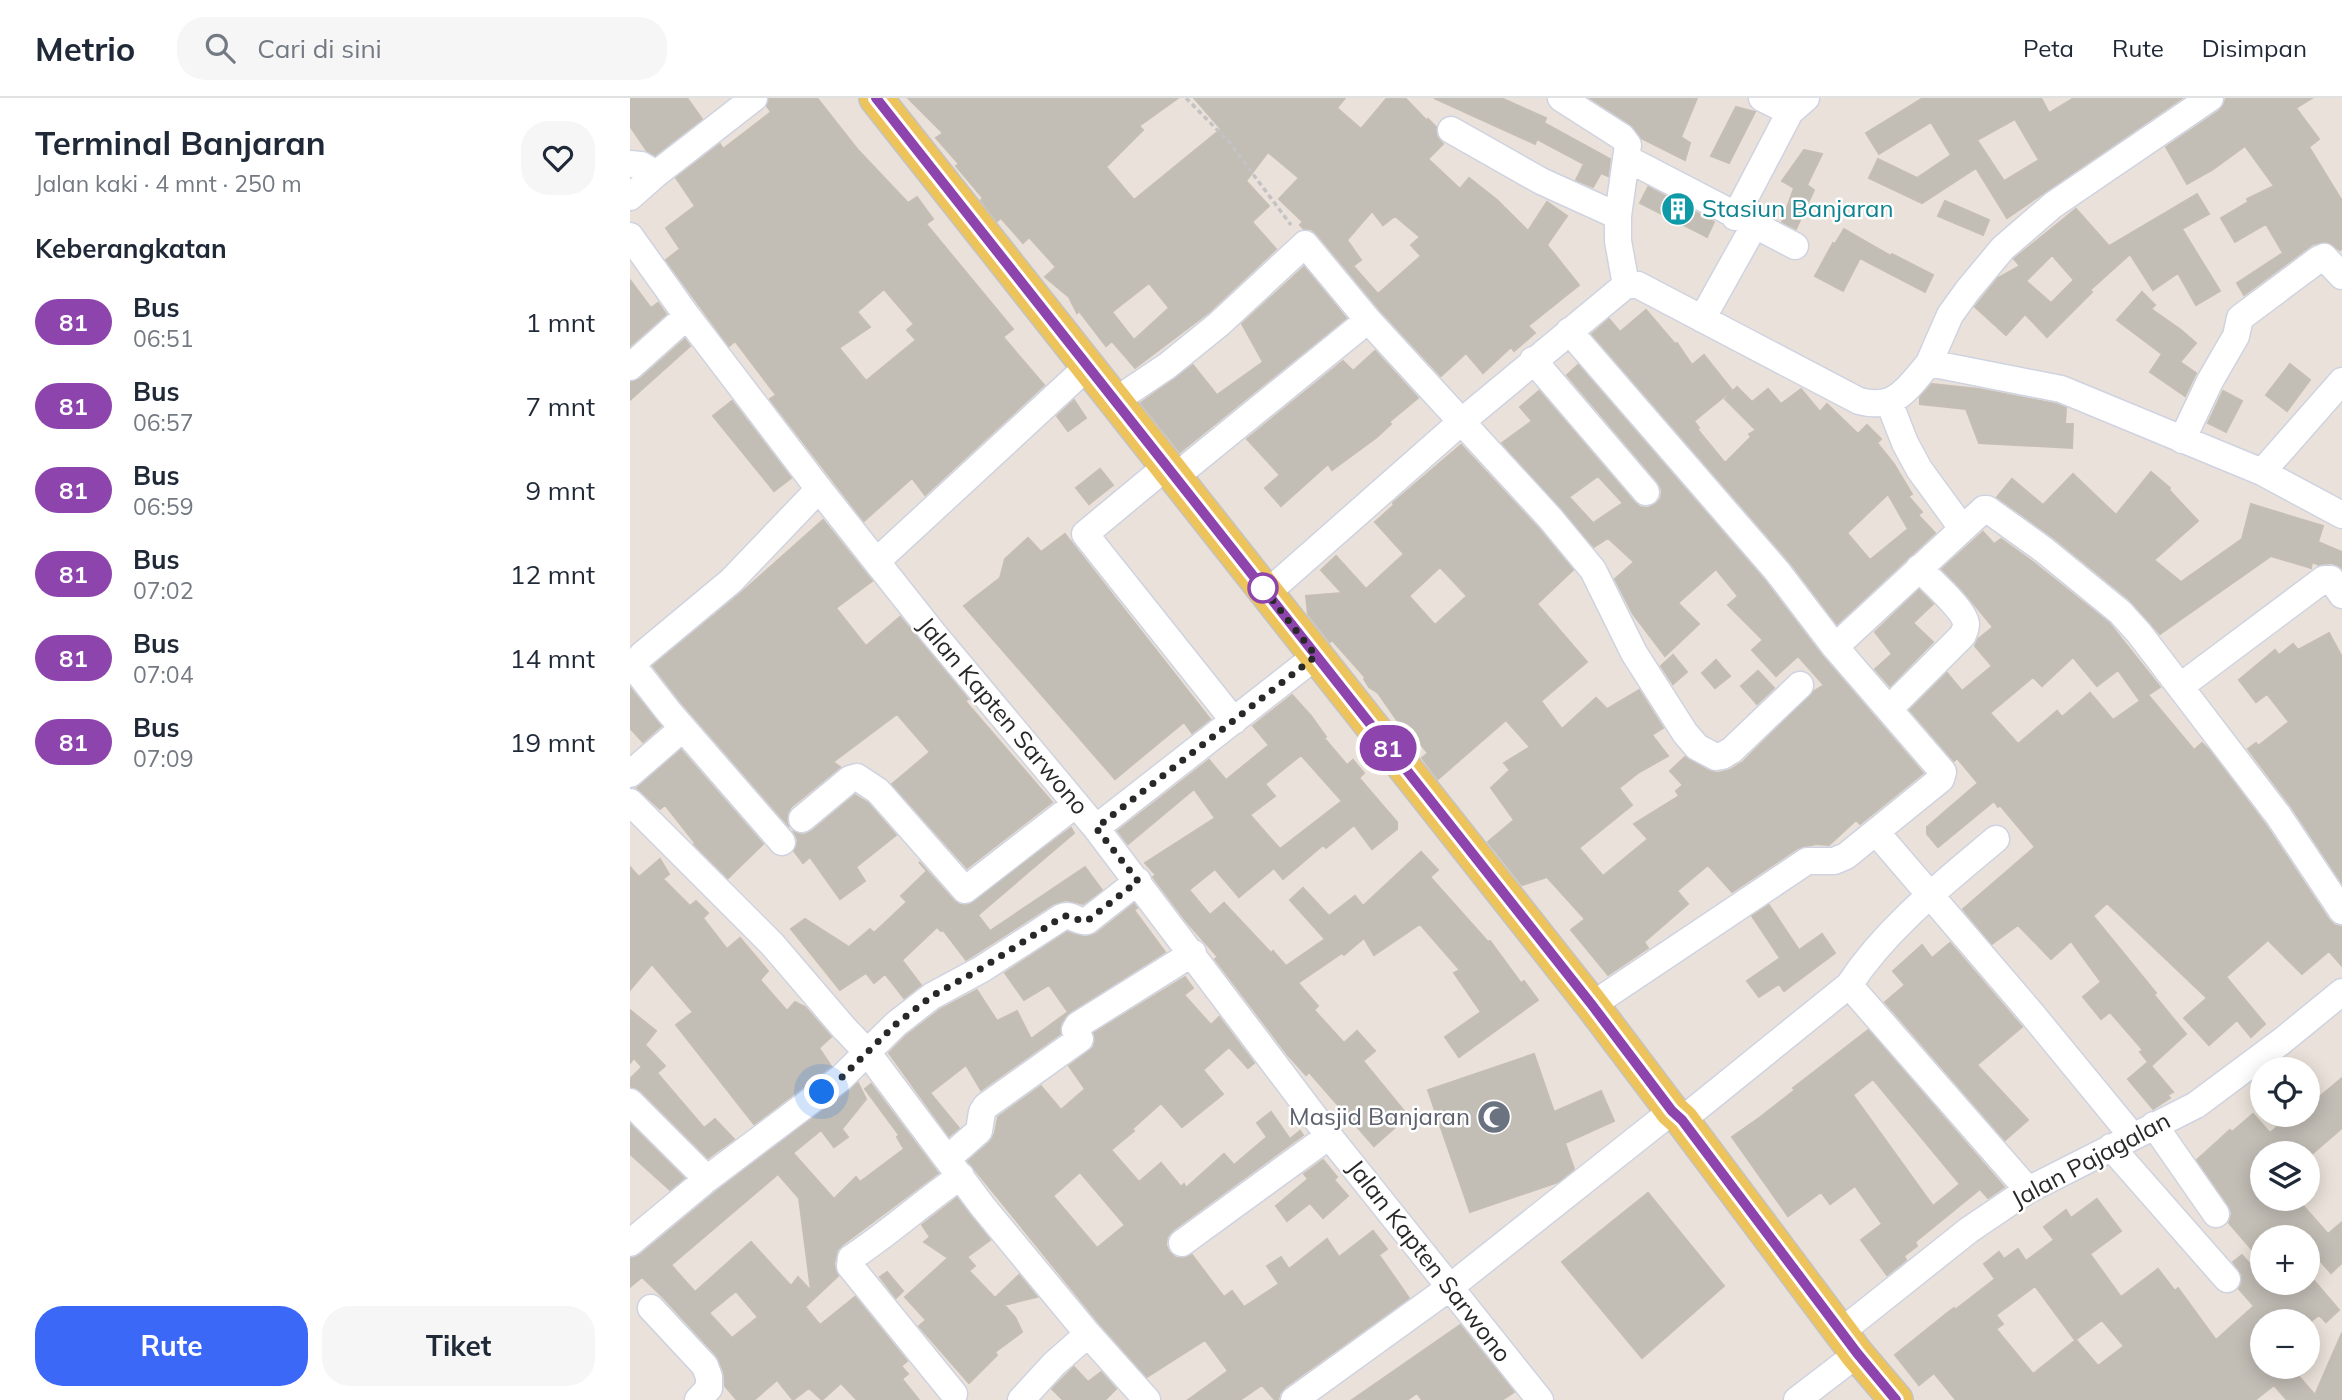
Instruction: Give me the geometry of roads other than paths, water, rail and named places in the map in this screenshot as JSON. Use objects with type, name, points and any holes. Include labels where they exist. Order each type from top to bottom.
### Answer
[{"type":"main road","points":[[876,98],[1592,1005],[1896,1400]]},
{"type":"street","points":[[630,197],[644,168],[754,98]]},
{"type":"street","points":[[1561,98],[1622,138],[1628,145],[1618,216],[1618,241],[1626,285]]},
{"type":"street","points":[[1702,319],[1798,105],[1762,98]]},
{"type":"street","points":[[1267,593],[1533,360],[1626,285],[1638,285],[1859,401],[1873,405],[1889,402],[1904,393],[1929,363],[1950,315],[2003,248],[2053,205],[2210,98]]},
{"type":"street","points":[[1451,130],[1541,181],[1618,216]]},
{"type":"street","points":[[1626,158],[1795,247]]},
{"type":"street","name":"Jalan Kapten Sarwono","points":[[630,236],[692,323],[819,489],[933,633],[1138,881],[1329,1136],[1540,1400]]},
{"type":"street","points":[[1115,401],[1167,366],[1219,324],[1305,244],[1368,320],[1550,518],[1593,570],[1634,653],[1685,733],[1697,747],[1716,757],[1722,757],[1800,685]]},
{"type":"street","points":[[2182,440],[2210,381],[2236,336],[2240,318],[2319,259],[2324,257],[2329,260],[2342,276]]},
{"type":"street","points":[[1234,721],[1085,534],[1368,320]]},
{"type":"street","points":[[630,367],[692,323]]},
{"type":"street","points":[[1569,331],[1777,571],[1835,647],[1943,770],[1941,779],[1841,859],[1807,861],[1592,1005]]},
{"type":"street","points":[[1533,360],[1646,492]]},
{"type":"street","points":[[1929,363],[2061,389],[2262,472],[2342,515]]},
{"type":"street","points":[[877,561],[1087,367]]},
{"type":"street","points":[[2262,472],[2342,381]]},
{"type":"street","points":[[1889,402],[1919,469],[1962,528]]},
{"type":"street","points":[[782,842],[639,677],[632,665],[730,581],[819,489]]},
{"type":"street","points":[[1835,647],[1983,509],[1991,511],[2120,612],[2181,686],[2278,815],[2342,911]]},
{"type":"street","points":[[1889,709],[1963,635],[1966,624],[1956,606],[1919,568]]},
{"type":"street","points":[[2181,686],[2324,579],[2331,579],[2342,595]]},
{"type":"street","points":[[1096,828],[1316,656]]},
{"type":"street","points":[[630,774],[683,728]]},
{"type":"street","points":[[802,819],[850,779],[857,777],[878,791],[965,890],[1076,804]]},
{"type":"street","points":[[630,802],[735,902],[867,1052],[954,1168],[1088,1334],[1147,1400]]},
{"type":"street","points":[[1876,832],[2133,1137],[2227,1279]]},
{"type":"street","points":[[1294,1400],[1449,1288],[1849,985],[1865,960],[1929,896],[1996,839]]},
{"type":"street","points":[[632,1236],[841,1078],[896,1024],[932,996],[1062,917],[1072,916],[1082,922],[1087,921],[1138,881]]},
{"type":"street","points":[[954,1398],[850,1266],[850,1261],[886,1235],[922,1203],[954,1168],[979,1131],[983,1108],[1080,1039],[1075,1030],[1078,1026],[1193,953]]},
{"type":"street","points":[[1849,985],[2028,1190]]},
{"type":"street","name":"Jalan Pajagalan","points":[[1797,1400],[1850,1343],[1969,1230],[2028,1190],[2196,1105],[2342,992]]},
{"type":"street","points":[[630,1102],[707,1179]]},
{"type":"street","points":[[1182,1243],[1329,1136]]},
{"type":"street","points":[[2133,1137],[2216,1214]]},
{"type":"street","points":[[651,1308],[705,1366],[709,1388],[698,1400]]},
{"type":"street","points":[[1021,1400],[1054,1364],[1088,1334]]},
{"type":"place","name":"Stasiun Banjaran","points":[[1678,209]]},
{"type":"place","name":"Masjid Banjaran","points":[[1494,1117]]}]
